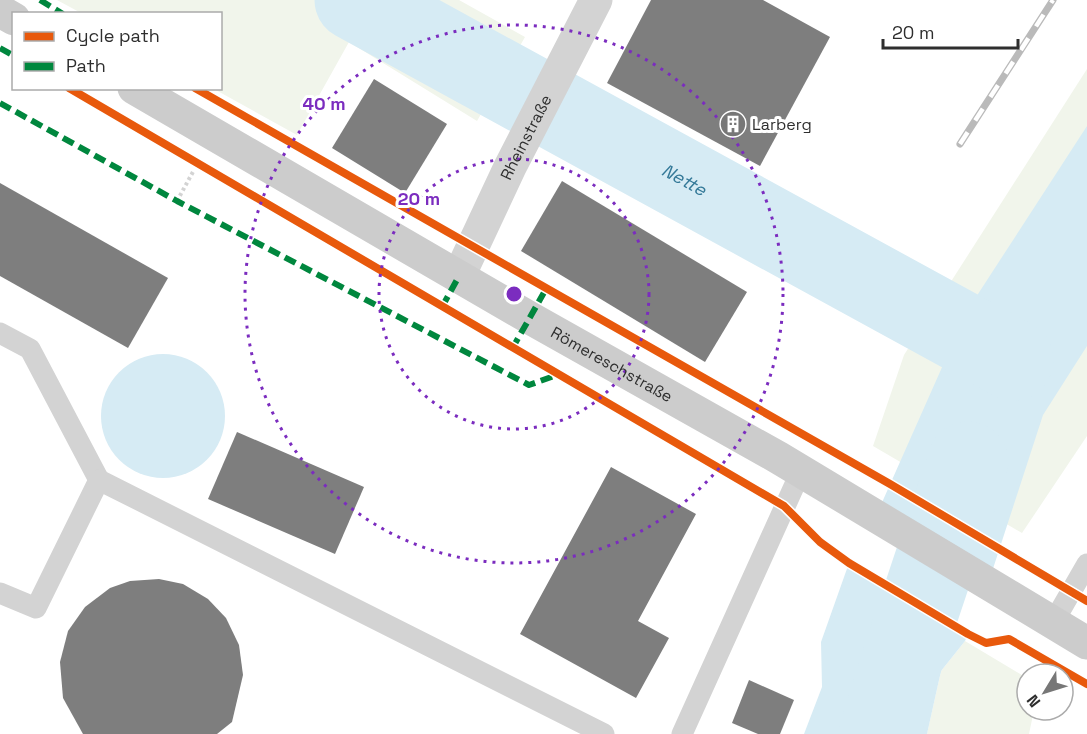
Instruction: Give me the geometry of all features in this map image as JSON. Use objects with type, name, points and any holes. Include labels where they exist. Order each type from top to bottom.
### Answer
[{"type":"main road","name":"Römereschstraße","points":[[137,90],[801,471],[1087,643]]},
{"type":"street","name":"Rheinstraße","points":[[459,276],[510,167],[596,0]]},
{"type":"lane","points":[[0,333],[30,349],[99,480],[604,734]]},
{"type":"lane","points":[[682,734],[801,471]]},
{"type":"lane","points":[[0,593],[36,608],[99,480]]},
{"type":"lane","points":[[1053,623],[1087,564]]},
{"type":"path","points":[[177,201],[197,163]]},
{"type":"shaded area","points":[[57,0],[459,0],[525,37],[477,121],[349,42],[297,135],[216,90],[222,90],[222,12],[79,12]]},
{"type":"shaded area","points":[[1087,69],[1087,436],[1022,533],[873,446],[904,355]]},
{"type":"shaded area","points":[[965,641],[1015,671],[1015,722],[1032,722],[1029,734],[927,734],[941,671]]},
{"type":"water","points":[[1087,126],[1087,346],[1043,415],[988,584],[876,516],[967,311]]},
{"type":"water","points":[[163,354],[187,359],[198,364],[207,372],[215,381],[220,392],[225,416],[220,440],[215,451],[207,460],[198,468],[187,473],[163,478],[139,473],[128,468],[119,460],[111,451],[106,440],[101,416],[106,392],[111,381],[119,372],[128,364],[139,359]]},
{"type":"water","points":[[849,563],[968,634],[941,671],[927,734],[804,734],[822,687],[821,642]]},
{"type":"building","name":"Larberg","points":[[651,0],[763,0],[830,37],[760,166],[607,83]]},
{"type":"building","points":[[374,79],[447,124],[405,193],[332,148]]},
{"type":"building","points":[[562,181],[747,292],[705,362],[521,251]]},
{"type":"building","points":[[0,183],[168,278],[128,348],[0,276]]},
{"type":"building","points":[[237,432],[364,487],[335,554],[208,499]]},
{"type":"building","points":[[611,467],[696,514],[638,621],[669,638],[636,698],[520,634]]},
{"type":"building","points":[[159,579],[183,584],[208,599],[226,618],[239,645],[243,675],[232,722],[217,734],[83,734],[63,698],[60,662],[68,631],[85,607],[110,588],[130,581]]},
{"type":"building","points":[[749,680],[794,700],[780,734],[758,734],[732,723]]},
{"type":"waterway","name":"Nette","points":[[355,0],[1013,360]]},
{"type":"waterway","points":[[879,734],[968,462]]},
{"type":"railway","points":[[960,144],[1053,0]]},
{"type":"marked path","points":[[40,0],[60,12]]},
{"type":"marked path","points":[[0,48],[12,55]]},
{"type":"marked path","points":[[0,103],[177,201],[529,385],[557,375]]},
{"type":"marked path","points":[[442,307],[459,276]]},
{"type":"marked path","points":[[512,349],[546,289]]},
{"type":"cycle path","points":[[72,90],[784,506],[820,542],[849,563],[968,634],[986,643],[1009,639],[1087,684]]},
{"type":"cycle path","points":[[199,90],[890,484],[1087,601]]},
{"type":"place","name":"Larberg","points":[[733,124]]}]
